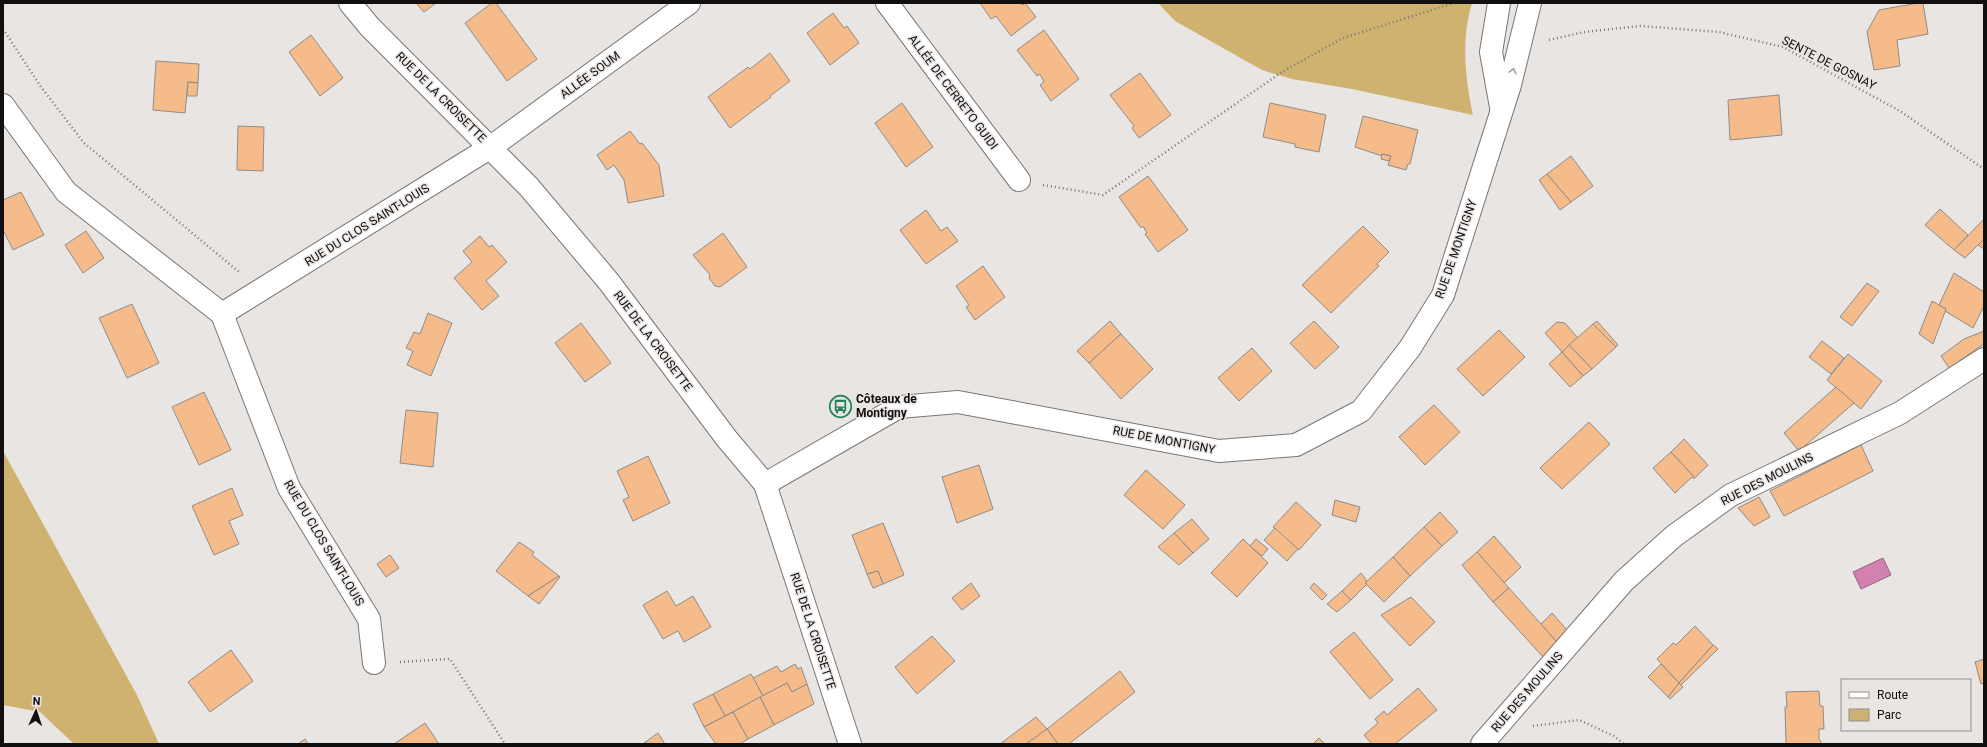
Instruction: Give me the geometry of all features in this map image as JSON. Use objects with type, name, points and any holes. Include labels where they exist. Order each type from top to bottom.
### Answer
[{"type":"street","name":"RUE DE LA CROISETTE","points":[[350,3],[370,26],[529,187],[609,282],[727,439],[765,484],[850,744]]},
{"type":"street","name":"ALLÉE SOUM","points":[[490,147],[690,3]]},
{"type":"street","name":"ALLÉE DE CERRETO GUIDI","points":[[886,3],[1019,180]]},
{"type":"street","name":"RUE DE MONTIGNY","points":[[1499,3],[1491,52],[1501,108]]},
{"type":"street","name":"RUE DE MONTIGNY","points":[[765,484],[899,407],[958,402],[1219,451],[1296,445],[1361,411],[1410,348],[1442,295],[1501,108],[1510,85],[1529,7]]},
{"type":"street","points":[[3,105],[66,192],[222,314]]},
{"type":"street","name":"RUE DU CLOS SAINT-LOUIS","points":[[374,663],[368,619],[289,488],[222,314],[490,147]]},
{"type":"street","name":"RUE DES MOULINS","points":[[1482,744],[1624,581],[1674,536],[1731,495],[1900,413],[1984,359]]},
{"type":"path","points":[[1019,180],[1103,195],[1282,72],[1336,42],[1454,3]]},
{"type":"path","name":"SENTE DE GOSNAY","points":[[1529,7],[1549,40],[1584,32],[1640,26],[1719,32],[1784,47],[1900,111],[1984,169]]},
{"type":"path","points":[[3,29],[41,87],[84,143],[261,290]]},
{"type":"path","points":[[374,663],[450,659],[505,744]]},
{"type":"path","points":[[1531,726],[1579,720],[1614,736],[1624,744]]},
{"type":"green space","points":[[1158,3],[1472,3],[1466,30],[1465,59],[1473,115],[1352,89],[1292,79],[1262,70],[1175,21]]},
{"type":"green space","points":[[3,451],[137,695],[159,744],[74,744],[40,712],[3,705]]},
{"type":"shaded area","points":[[1883,558],[1891,575],[1861,589],[1853,572]]},
{"type":"building","points":[[416,3],[436,3],[424,12]]},
{"type":"building","points":[[492,3],[496,3],[537,59],[507,81],[465,23]]},
{"type":"building","points":[[980,3],[1021,3],[1023,5],[1025,3],[1036,17],[1011,36],[996,16],[991,19]]},
{"type":"building","points":[[1923,3],[1928,34],[1897,40],[1900,66],[1874,70],[1867,32],[1879,10]]},
{"type":"building","points":[[833,13],[844,28],[847,26],[859,43],[830,65],[807,33]]},
{"type":"building","points":[[1044,30],[1079,79],[1051,101],[1040,85],[1044,82],[1040,74],[1037,76],[1017,50]]},
{"type":"building","points":[[311,35],[343,78],[320,96],[289,52]]},
{"type":"building","points":[[770,53],[790,81],[730,128],[708,97],[748,67],[750,69]]},
{"type":"building","points":[[156,61],[199,64],[198,83],[188,82],[185,113],[153,110]]},
{"type":"building","points":[[1140,73],[1171,115],[1139,138],[1132,128],[1134,126],[1110,95]]},
{"type":"building","points":[[188,82],[198,83],[197,96],[187,96]]},
{"type":"building","points":[[1779,95],[1782,135],[1730,140],[1728,100]]},
{"type":"building","points":[[902,103],[933,147],[906,167],[875,123]]},
{"type":"building","points":[[1270,103],[1326,115],[1319,152],[1295,147],[1295,144],[1263,137]]},
{"type":"building","points":[[1363,116],[1418,130],[1410,164],[1408,164],[1406,170],[1388,165],[1391,156],[1382,154],[1382,156],[1355,147]]},
{"type":"building","points":[[238,126],[264,127],[263,171],[237,170]]},
{"type":"building","points":[[630,131],[640,144],[642,143],[659,165],[664,196],[628,203],[624,180],[614,165],[607,170],[597,155]]},
{"type":"building","points":[[1382,154],[1391,156],[1389,161],[1381,159]]},
{"type":"building","points":[[1571,156],[1593,186],[1571,202],[1547,174]]},
{"type":"building","points":[[1547,174],[1571,202],[1560,210],[1539,180]]},
{"type":"building","points":[[1148,176],[1188,230],[1158,252],[1145,234],[1147,233],[1143,226],[1141,228],[1119,197]]},
{"type":"building","points":[[21,192],[44,235],[13,250],[3,230],[3,200]]},
{"type":"building","points":[[1940,209],[1968,235],[1954,250],[1925,225]]},
{"type":"building","points":[[926,210],[941,231],[947,227],[958,241],[926,264],[900,230]]},
{"type":"building","points":[[1984,219],[1984,239],[1965,258],[1954,250]]},
{"type":"building","points":[[1363,226],[1389,252],[1377,264],[1379,266],[1331,313],[1302,285]]},
{"type":"building","points":[[86,231],[104,258],[83,273],[65,245]]},
{"type":"building","points":[[723,233],[747,267],[720,287],[715,286],[709,278],[710,275],[693,255]]},
{"type":"building","points":[[480,236],[489,247],[492,245],[507,262],[486,281],[499,296],[482,310],[454,278],[472,262],[463,251]]},
{"type":"building","points":[[1984,239],[1984,249],[1978,245]]},
{"type":"building","points":[[983,266],[1005,297],[975,320],[966,307],[969,305],[956,286]]},
{"type":"building","points":[[1954,273],[1984,292],[1984,306],[1973,328],[1945,311],[1946,309],[1939,305]]},
{"type":"building","points":[[1867,283],[1879,291],[1852,326],[1840,317]]},
{"type":"building","points":[[1932,301],[1946,309],[1933,344],[1919,334]]},
{"type":"building","points":[[132,304],[159,363],[127,378],[99,318]]},
{"type":"building","points":[[428,313],[452,323],[431,376],[407,365],[413,351],[406,348],[414,332],[420,334]]},
{"type":"building","points":[[1110,321],[1121,334],[1089,363],[1077,351]]},
{"type":"building","points":[[1314,321],[1339,347],[1315,369],[1290,343]]},
{"type":"building","points":[[1597,321],[1618,345],[1616,347],[1593,324]]},
{"type":"building","points":[[1557,322],[1565,323],[1578,338],[1562,352],[1545,333]]},
{"type":"building","points":[[581,323],[611,363],[585,382],[555,343]]},
{"type":"building","points":[[1593,324],[1616,347],[1592,369],[1569,345]]},
{"type":"building","points":[[1499,330],[1525,357],[1483,396],[1457,369]]},
{"type":"building","points":[[1984,331],[1984,344],[1949,368],[1941,356],[1964,339]]},
{"type":"building","points":[[1121,334],[1153,369],[1121,399],[1089,363]]},
{"type":"building","points":[[1822,341],[1844,358],[1831,374],[1809,357]]},
{"type":"building","points":[[1569,345],[1592,369],[1583,376],[1562,352]]},
{"type":"building","points":[[1252,348],[1272,371],[1239,401],[1218,378]]},
{"type":"building","points":[[1562,352],[1583,376],[1570,387],[1549,364]]},
{"type":"building","points":[[1848,354],[1882,381],[1861,409],[1827,380]]},
{"type":"building","points":[[1836,387],[1854,403],[1799,451],[1784,433]]},
{"type":"building","points":[[204,392],[231,450],[199,465],[172,407]]},
{"type":"building","points":[[1434,405],[1460,432],[1425,465],[1399,437]]},
{"type":"building","points":[[406,410],[438,413],[433,467],[400,463]]},
{"type":"building","points":[[1589,422],[1610,444],[1562,489],[1540,468]]},
{"type":"building","points":[[1684,439],[1708,465],[1695,478],[1671,452]]},
{"type":"building","points":[[1861,445],[1873,471],[1784,516],[1770,491]]},
{"type":"building","points":[[1671,452],[1695,478],[1691,478],[1675,493],[1653,468]]},
{"type":"building","points":[[648,456],[670,503],[633,521],[623,500],[629,497],[617,471]]},
{"type":"building","points":[[979,465],[993,509],[957,523],[942,477]]},
{"type":"building","points":[[1146,470],[1185,505],[1163,529],[1124,495]]},
{"type":"building","points":[[232,488],[243,515],[229,521],[239,544],[214,555],[192,506]]},
{"type":"building","points":[[1759,497],[1770,517],[1754,526],[1738,508]]},
{"type":"building","points":[[1335,500],[1360,507],[1356,522],[1332,515]]},
{"type":"building","points":[[1296,502],[1321,525],[1299,550],[1273,527]]},
{"type":"building","points":[[1440,512],[1458,532],[1442,546],[1424,527]]},
{"type":"building","points":[[1192,519],[1209,539],[1193,553],[1174,533]]},
{"type":"building","points":[[883,523],[904,575],[883,584],[878,571],[867,574],[852,535]]},
{"type":"building","points":[[1424,527],[1442,546],[1410,576],[1393,557]]},
{"type":"building","points":[[1275,528],[1298,549],[1287,561],[1264,540]]},
{"type":"building","points":[[1174,533],[1193,553],[1179,565],[1158,547]]},
{"type":"building","points":[[1494,536],[1521,567],[1504,583],[1477,552]]},
{"type":"building","points":[[1243,539],[1268,563],[1237,597],[1211,573]]},
{"type":"building","points":[[1256,539],[1268,549],[1262,556],[1250,546]]},
{"type":"building","points":[[519,542],[534,552],[532,555],[559,576],[528,596],[496,571]]},
{"type":"building","points":[[1477,552],[1509,588],[1493,602],[1462,565]]},
{"type":"building","points":[[390,555],[399,568],[386,577],[377,564]]},
{"type":"building","points":[[1393,557],[1410,576],[1384,602],[1365,583]]},
{"type":"building","points":[[878,571],[883,584],[873,588],[867,574]]},
{"type":"building","points":[[1361,573],[1367,581],[1365,583],[1367,584],[1351,600],[1342,591]]},
{"type":"building","points":[[559,576],[560,577],[539,604],[528,596]]},
{"type":"building","points":[[971,583],[980,596],[962,610],[952,598]]},
{"type":"building","points":[[1314,583],[1327,595],[1322,600],[1310,588]]},
{"type":"building","points":[[1509,588],[1557,642],[1544,658],[1493,602]]},
{"type":"building","points":[[667,591],[676,606],[693,596],[711,627],[684,642],[678,631],[663,639],[643,605]]},
{"type":"building","points":[[1342,591],[1351,600],[1337,612],[1327,604]]},
{"type":"building","points":[[1411,597],[1435,622],[1410,646],[1381,615]]},
{"type":"building","points":[[1552,613],[1567,630],[1557,642],[1541,624]]},
{"type":"building","points":[[1695,626],[1713,645],[1679,683],[1657,659],[1673,643],[1676,645]]},
{"type":"building","points":[[1354,632],[1393,680],[1370,699],[1330,652]]},
{"type":"building","points":[[932,636],[955,661],[917,694],[895,667]]},
{"type":"building","points":[[1713,645],[1718,649],[1681,685],[1679,683]]},
{"type":"building","points":[[231,650],[253,681],[210,712],[188,682]]},
{"type":"building","points":[[1984,659],[1984,683],[1981,684],[1975,662]]},
{"type":"building","points":[[795,664],[798,669],[801,667],[807,684],[792,692],[787,683],[763,696],[753,678],[777,666],[781,672]]},
{"type":"building","points":[[1661,664],[1679,683],[1668,697],[1648,677]]},
{"type":"building","points":[[1120,671],[1135,692],[1069,744],[1058,744],[1047,729]]},
{"type":"building","points":[[751,674],[763,696],[725,716],[713,694]]},
{"type":"building","points":[[787,683],[792,692],[807,684],[814,704],[774,725],[760,697]]},
{"type":"building","points":[[1679,683],[1683,687],[1670,699],[1668,697]]},
{"type":"building","points":[[1418,688],[1437,710],[1395,744],[1372,744],[1364,735],[1378,723],[1375,719],[1384,711],[1387,715]]},
{"type":"building","points":[[1819,691],[1820,706],[1823,706],[1824,729],[1819,729],[1819,739],[1822,744],[1786,744],[1786,692]]},
{"type":"building","points":[[713,694],[725,716],[704,727],[693,704]]},
{"type":"building","points":[[760,697],[774,725],[748,739],[733,712]]},
{"type":"building","points":[[733,712],[748,739],[740,744],[716,744],[704,727]]},
{"type":"building","points":[[1036,717],[1047,729],[1026,744],[1000,744]]},
{"type":"building","points":[[425,723],[439,744],[394,744]]},
{"type":"building","points":[[1047,729],[1058,744],[1026,744]]},
{"type":"building","points":[[658,733],[665,744],[644,743]]},
{"type":"building","points":[[1319,738],[1325,744],[1313,744]]},
{"type":"building","points":[[305,739],[308,744],[298,744]]},
{"type":"place","name":"Côteaux de Montigny","points":[[841,406]]}]
